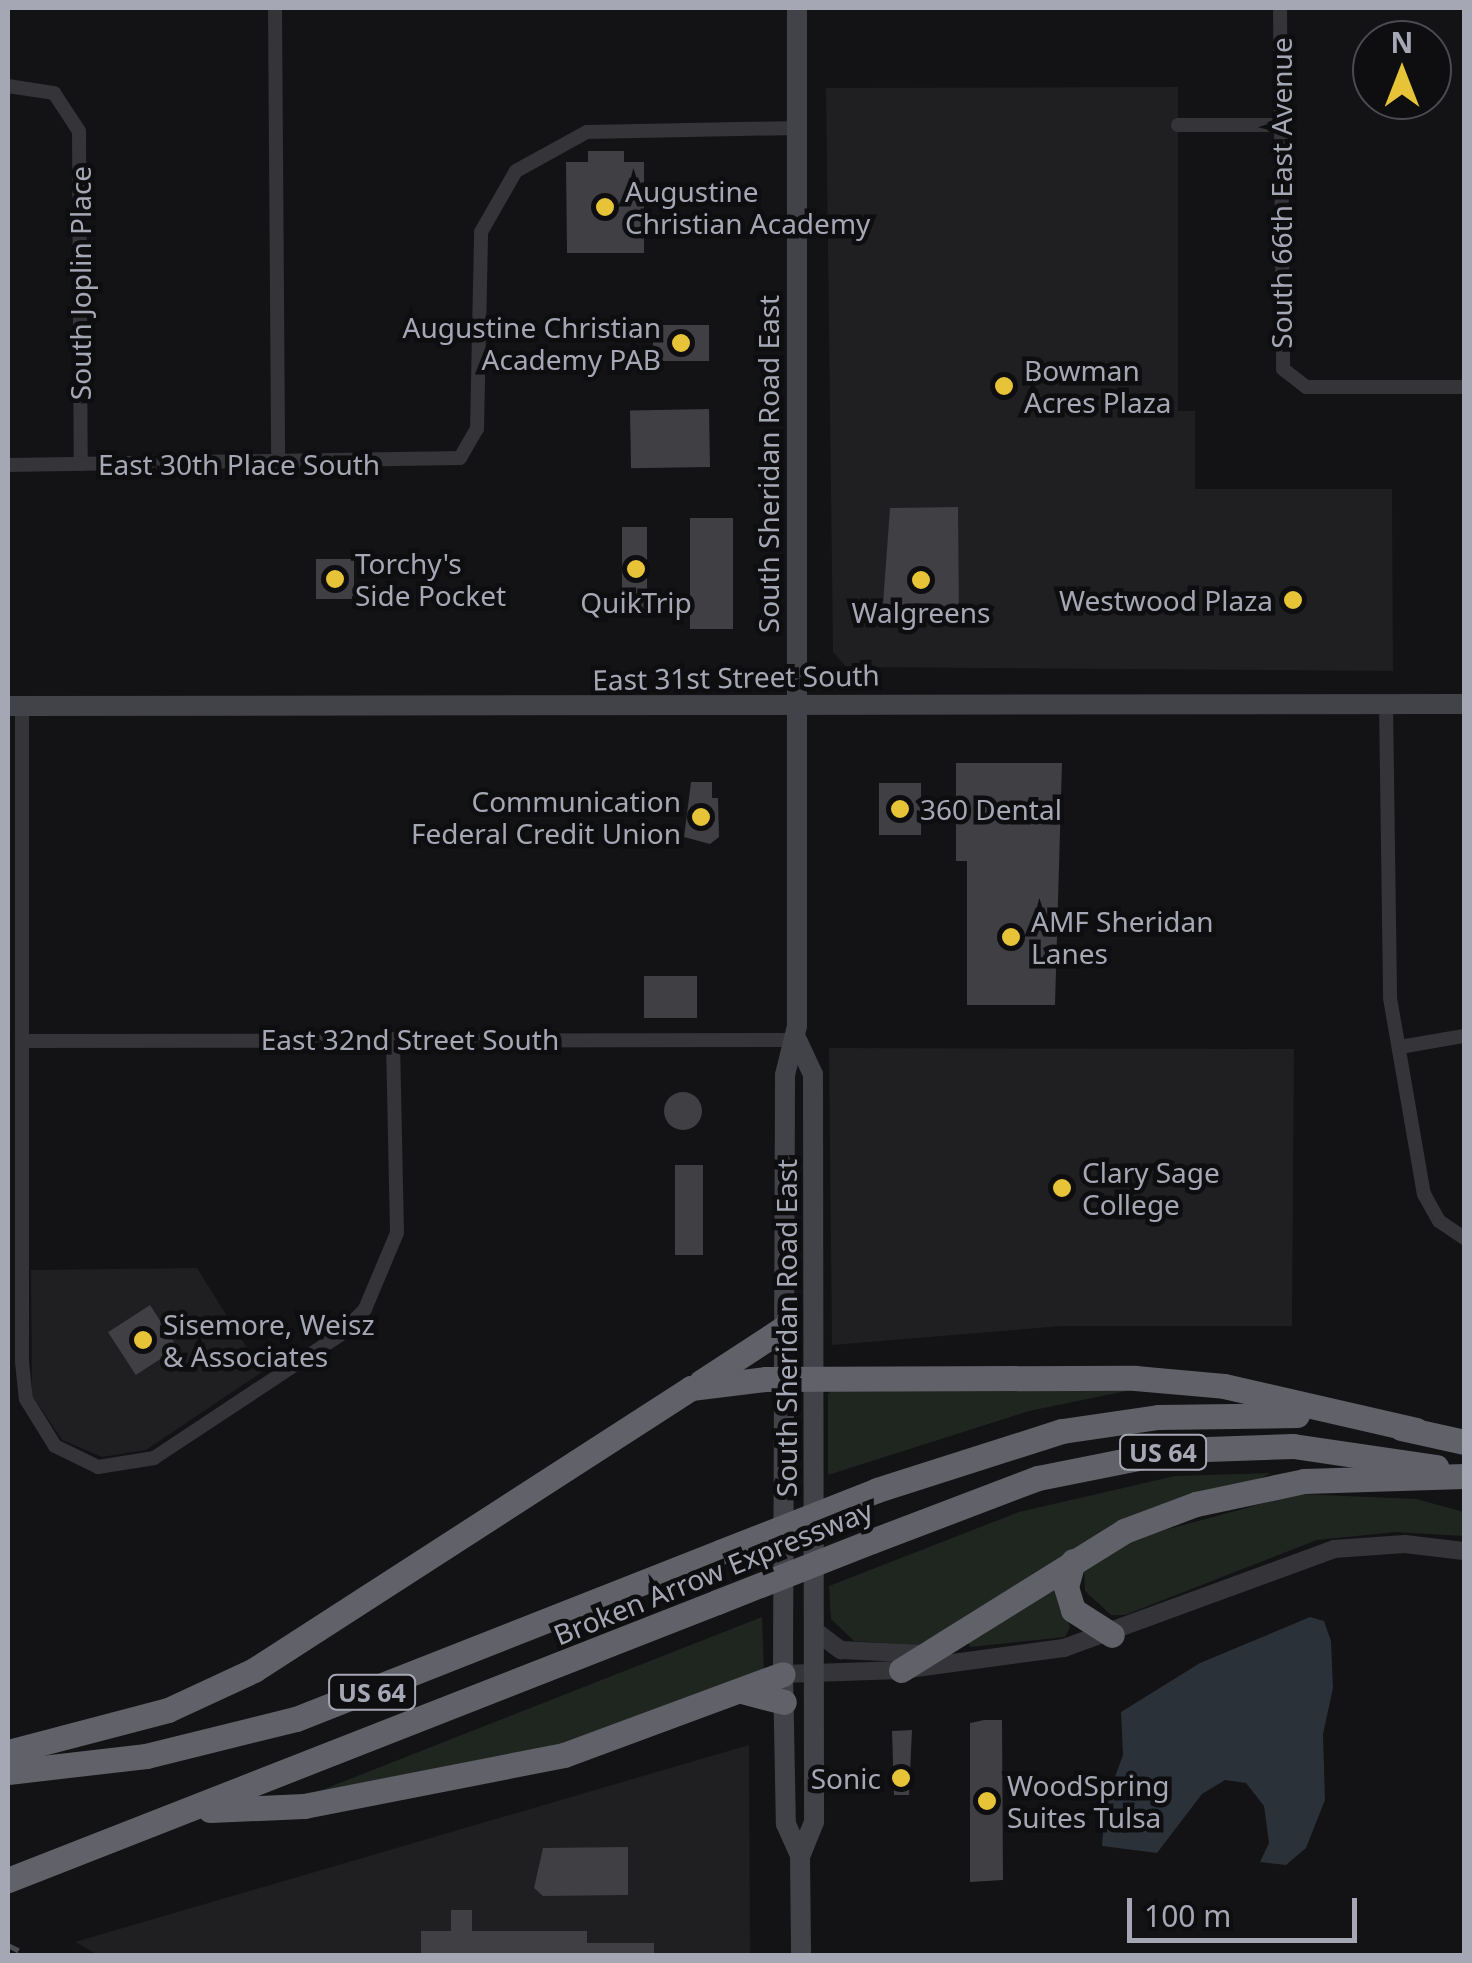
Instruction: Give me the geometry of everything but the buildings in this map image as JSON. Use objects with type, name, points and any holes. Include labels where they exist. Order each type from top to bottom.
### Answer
[{"type":"highway","points":[[8,1752],[134,1721],[240,1678],[785,1328]]},
{"type":"highway","points":[[691,1388],[783,1380],[1135,1378],[1224,1386],[1416,1430]]},
{"type":"highway","name":"Broken Arrow Expressway","points":[[8,1772],[146,1756],[296,1719],[877,1490],[1021,1440],[1109,1423],[1275,1413],[1416,1430],[1464,1442]]},
{"type":"highway","name":"Broken Arrow Expressway","points":[[17,1877],[1038,1478],[1178,1450],[1312,1448],[1464,1475]]},
{"type":"highway","points":[[901,1670],[1124,1531],[1252,1489],[1464,1475]]},
{"type":"highway","points":[[1073,1561],[1066,1587],[1072,1610],[1112,1635]]},
{"type":"highway","points":[[190,1811],[304,1806],[507,1768],[625,1736],[745,1692],[782,1674]]},
{"type":"highway","points":[[745,1692],[784,1702]]},
{"type":"main road","name":"South Sheridan Road East","points":[[797,8],[797,1040],[785,1075],[782,1674],[786,1824],[800,1856]]},
{"type":"main road","name":"East 31st Street South","points":[[15,706],[1464,704]]},
{"type":"main road","name":"South Sheridan Road East","points":[[797,1040],[813,1074],[814,1822],[800,1856],[801,1956]]},
{"type":"street","points":[[275,8],[278,464]]},
{"type":"street","name":"South 66th East Avenue","points":[[1280,8],[1280,356],[1288,377],[1314,388],[1464,387]]},
{"type":"street","name":"South Joplin Place","points":[[8,86],[43,88],[67,104],[80,138],[80,464]]},
{"type":"street","points":[[1178,125],[1280,126]]},
{"type":"street","name":"East 30th Place South","points":[[8,465],[434,464],[468,451],[476,428],[481,232],[494,198],[532,158],[579,134],[615,128],[796,128]]},
{"type":"street","points":[[1386,704],[1387,956],[1400,1047],[1429,1207],[1464,1238]]},
{"type":"street","points":[[15,706],[15,985],[22,1041],[22,1362],[37,1426],[55,1446],[98,1467],[154,1458],[340,1335],[384,1276],[397,1233],[393,1038]]},
{"type":"street","points":[[1400,1047],[1464,1036]]},
{"type":"street","name":"East 32nd Street South","points":[[22,1041],[797,1040]]},
{"type":"street","points":[[782,1674],[901,1670],[1112,1635],[1310,1555],[1405,1544],[1464,1551]]},
{"type":"street","points":[[814,1630],[841,1650],[924,1654],[954,1662]]},
{"type":"shaded area","name":"Bowman Acres Plaza","points":[[1178,87],[1178,411],[1195,411],[1195,489],[1392,489],[1393,671],[846,667],[833,652],[826,88]]},
{"type":"shaded area","name":"Clary Sage College","points":[[829,1048],[1294,1049],[1292,1326],[1062,1326],[832,1345]]},
{"type":"shaded area","points":[[197,1268],[262,1372],[146,1450],[102,1457],[62,1440],[32,1395],[31,1270]]},
{"type":"shaded area","points":[[835,1386],[1136,1389],[1029,1411],[828,1475],[828,1394]]},
{"type":"shaded area","points":[[1271,1473],[918,1645],[854,1641],[831,1619],[829,1586],[1019,1512],[1175,1476]]},
{"type":"shaded area","points":[[1298,1494],[1416,1499],[1464,1512],[1464,1536],[1396,1532],[1317,1540],[1125,1615],[1111,1615],[1085,1591],[1084,1570],[1139,1537]]},
{"type":"shaded area","points":[[1053,1589],[1070,1627],[1065,1637],[970,1647],[967,1638]]},
{"type":"shaded area","points":[[762,1617],[764,1676],[581,1741],[304,1797]]},
{"type":"shaded area","points":[[1310,1617],[1324,1621],[1331,1641],[1333,1688],[1323,1734],[1325,1800],[1306,1848],[1286,1865],[1260,1862],[1269,1843],[1264,1806],[1246,1783],[1225,1780],[1202,1794],[1157,1853],[1102,1846],[1105,1804],[1123,1755],[1121,1712],[1200,1663]]},
{"type":"shaded area","points":[[749,1745],[750,1955],[100,1956],[75,1942]]},
{"type":"railway","points":[[8,1945],[30,1956]]},
{"type":"place","name":"Augustine Christian Academy","points":[[605,207]]},
{"type":"place","name":"Augustine Christian Academy PAB","points":[[681,343]]},
{"type":"place","name":"Bowman Acres Plaza","points":[[1004,386]]},
{"type":"place","name":"QuikTrip","points":[[636,569]]},
{"type":"place","name":"Torchy's Side Pocket","points":[[335,579]]},
{"type":"place","name":"Walgreens","points":[[921,580]]},
{"type":"place","name":"Westwood Plaza","points":[[1293,600]]},
{"type":"place","name":"360 Dental","points":[[900,809]]},
{"type":"place","name":"Communication Federal Credit Union","points":[[701,817]]},
{"type":"place","name":"AMF Sheridan Lanes","points":[[1011,937]]},
{"type":"place","name":"Clary Sage College","points":[[1062,1188]]},
{"type":"place","name":"Sisemore, Weisz & Associates","points":[[143,1340]]},
{"type":"place","name":"Sonic","points":[[901,1778]]},
{"type":"place","name":"WoodSpring Suites Tulsa","points":[[987,1801]]}]
